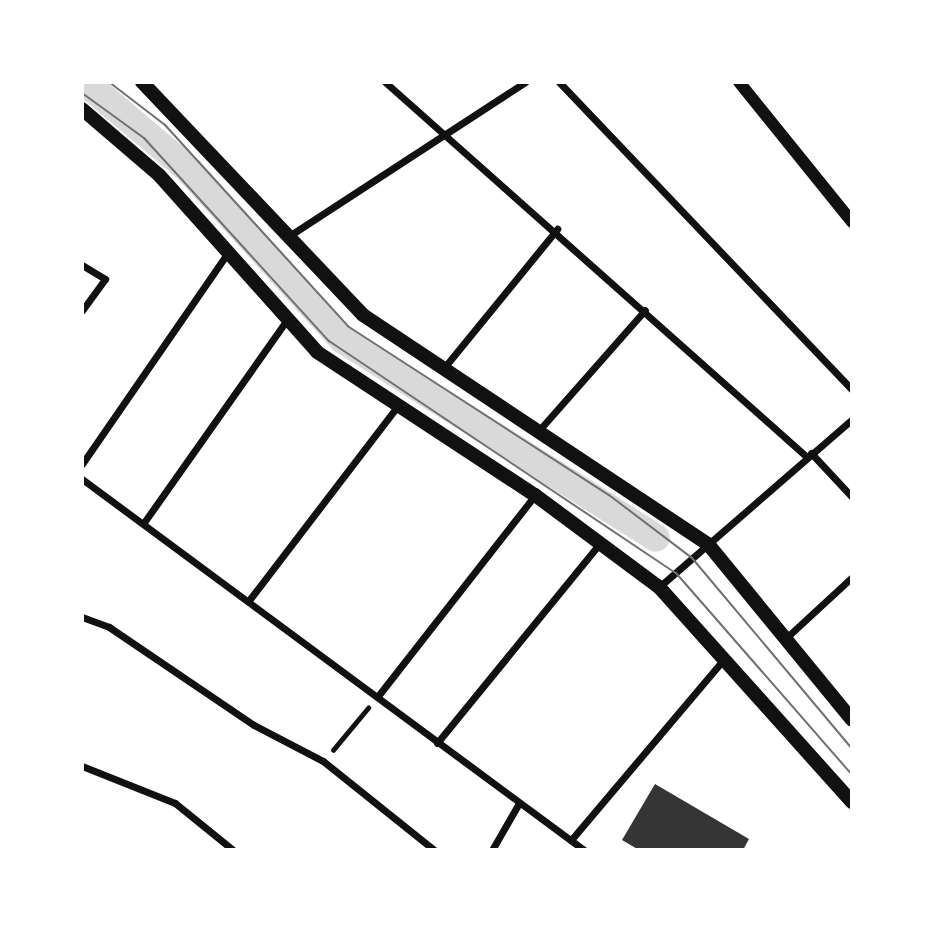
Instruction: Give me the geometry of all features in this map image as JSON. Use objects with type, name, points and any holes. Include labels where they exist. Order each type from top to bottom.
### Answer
[{"type":"main road","points":[[142,82],[363,315],[443,369],[541,428],[708,544],[852,720]]},
{"type":"main road","points":[[82,109],[130,145],[228,252],[286,321],[396,408],[535,495],[602,542],[659,587],[852,802]]},
{"type":"street","points":[[385,82],[557,229],[809,455],[852,497]]},
{"type":"street","points":[[289,236],[525,82]]},
{"type":"street","points":[[559,82],[852,390]]},
{"type":"street","points":[[738,82],[852,222]]},
{"type":"street","points":[[443,369],[557,229]]},
{"type":"street","points":[[82,464],[228,252]]},
{"type":"street","points":[[82,265],[105,279],[82,311]]},
{"type":"street","points":[[541,428],[645,310]]},
{"type":"street","points":[[145,521],[286,321]]},
{"type":"street","points":[[250,600],[396,408]]},
{"type":"street","points":[[659,587],[852,419]]},
{"type":"street","points":[[82,480],[145,521],[437,743],[584,850]]},
{"type":"street","points":[[378,696],[535,495]]},
{"type":"street","points":[[437,743],[602,542]]},
{"type":"street","points":[[785,639],[852,577]]},
{"type":"street","points":[[82,617],[109,627],[254,725],[323,761],[434,850]]},
{"type":"street","points":[[571,840],[724,659]]},
{"type":"street","points":[[82,766],[175,803],[233,850]]},
{"type":"street","points":[[492,850],[519,803]]},
{"type":"path","points":[[323,761],[378,696]]},
{"type":"building","points":[[655,784],[749,839],[743,850],[639,850],[622,840]]},
{"type":"waterway","points":[[85,82],[188,169],[343,340],[656,538]]},
{"type":"tram line","points":[[109,82],[165,125],[349,327],[609,495],[692,558],[852,749]]},
{"type":"tram line","points":[[82,93],[144,138],[329,341],[676,573],[852,775]]}]
